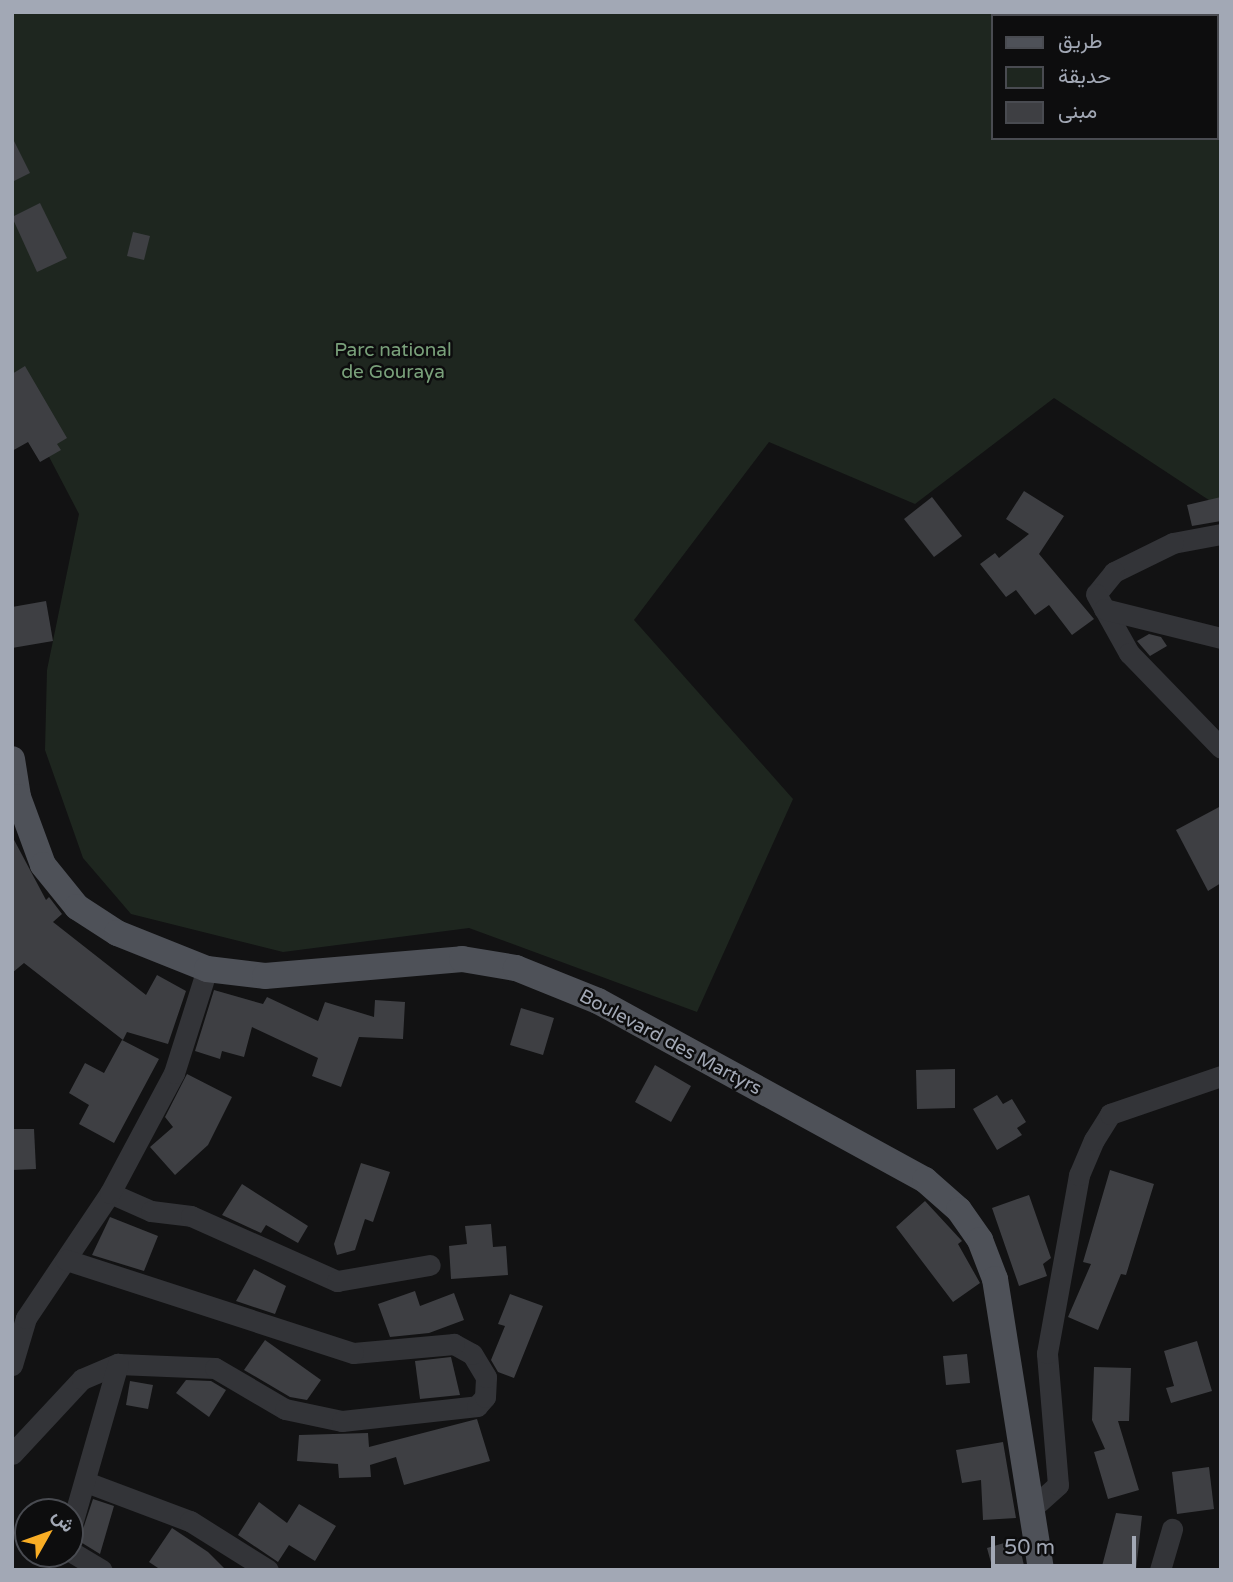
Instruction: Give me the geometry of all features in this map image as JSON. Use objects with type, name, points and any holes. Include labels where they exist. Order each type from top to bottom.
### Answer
[{"type":"main road","name":"Boulevard des Martyrs","points":[[12,760],[18,797],[43,865],[77,907],[117,933],[210,969],[278,975],[462,959],[516,968],[598,1001],[925,1180],[959,1210],[980,1240],[995,1279],[1029,1511],[1041,1570]]},
{"type":"street","points":[[1221,534],[1173,543],[1114,572],[1096,594],[1129,653],[1221,748]]},
{"type":"street","points":[[1104,609],[1221,638]]},
{"type":"street","points":[[12,1365],[26,1318],[110,1193],[174,1073],[210,969]]},
{"type":"street","points":[[1029,1511],[1058,1485],[1047,1353],[1079,1175],[1094,1140],[1110,1114],[1221,1076]]},
{"type":"street","points":[[110,1193],[151,1210],[191,1216],[337,1281],[430,1265]]},
{"type":"street","points":[[12,1454],[82,1379],[118,1364],[215,1368],[285,1409],[342,1421],[477,1406],[485,1397],[486,1377],[472,1354],[454,1344],[354,1353],[66,1260]]},
{"type":"street","points":[[81,1498],[118,1364]]},
{"type":"street","points":[[86,1482],[190,1521],[268,1570]]},
{"type":"street","points":[[1160,1570],[1172,1529]]},
{"type":"street","points":[[84,1559],[102,1570]]},
{"type":"green space","name":"Parc national de Gouraya","points":[[12,12],[1221,12],[1221,508],[1054,398],[915,504],[769,442],[634,620],[793,799],[697,1012],[469,928],[283,952],[131,914],[83,858],[45,750],[47,670],[79,514],[12,386]]},
{"type":"building","points":[[12,137],[30,173],[12,182]]},
{"type":"building","points":[[40,203],[67,258],[37,272],[12,217]]},
{"type":"building","points":[[133,232],[150,236],[144,260],[127,256]]},
{"type":"building","points":[[25,366],[67,438],[57,444],[61,450],[40,462],[28,442],[12,451],[12,374]]},
{"type":"building","points":[[1024,491],[1064,516],[1039,554],[1094,619],[1072,635],[1049,605],[1035,615],[1016,590],[1006,597],[980,564],[995,553],[999,558],[1029,534],[1006,519]]},
{"type":"building","points":[[932,497],[962,536],[934,557],[904,519]]},
{"type":"building","points":[[1221,497],[1221,521],[1192,526],[1187,505]]},
{"type":"building","points":[[46,601],[53,641],[12,648],[12,607]]},
{"type":"building","points":[[1149,634],[1161,637],[1167,646],[1150,656],[1137,641]]},
{"type":"building","points":[[1221,806],[1221,883],[1208,891],[1176,830]]},
{"type":"building","points":[[12,836],[46,900],[49,897],[62,914],[53,922],[146,995],[157,975],[186,991],[168,1044],[127,1032],[123,1040],[24,963],[12,973]]},
{"type":"building","points":[[214,990],[263,1004],[267,997],[318,1021],[325,1002],[374,1017],[375,1000],[405,1002],[403,1039],[359,1037],[341,1087],[312,1076],[318,1058],[252,1027],[244,1057],[222,1051],[220,1059],[195,1051]]},
{"type":"building","points":[[521,1008],[554,1018],[543,1055],[510,1045]]},
{"type":"building","points":[[122,1040],[159,1059],[114,1143],[79,1124],[89,1105],[69,1093],[85,1063],[104,1073]]},
{"type":"building","points":[[655,1065],[691,1086],[671,1122],[635,1102]]},
{"type":"building","points":[[955,1069],[955,1108],[917,1109],[916,1070]]},
{"type":"building","points":[[187,1074],[232,1097],[208,1145],[175,1175],[150,1147],[173,1127],[165,1117]]},
{"type":"building","points":[[997,1095],[1003,1104],[1012,1099],[1026,1122],[1017,1128],[1022,1135],[997,1150],[973,1109]]},
{"type":"building","points":[[12,1129],[34,1129],[36,1169],[12,1170]]},
{"type":"building","points":[[361,1163],[390,1172],[373,1222],[365,1219],[355,1250],[337,1255],[334,1244]]},
{"type":"building","points":[[1110,1170],[1154,1184],[1126,1275],[1121,1274],[1098,1330],[1068,1317],[1091,1264],[1083,1262]]},
{"type":"building","points":[[242,1184],[308,1226],[298,1243],[266,1225],[261,1233],[222,1215]]},
{"type":"building","points":[[1029,1195],[1051,1258],[1043,1264],[1047,1276],[1019,1286],[992,1208]]},
{"type":"building","points":[[925,1201],[962,1241],[958,1244],[980,1283],[953,1302],[896,1227]]},
{"type":"building","points":[[110,1217],[158,1236],[144,1271],[92,1255]]},
{"type":"building","points":[[491,1224],[493,1247],[506,1246],[508,1275],[451,1279],[449,1246],[467,1244],[465,1226]]},
{"type":"building","points":[[254,1269],[286,1286],[275,1314],[236,1301]]},
{"type":"building","points":[[415,1291],[420,1306],[454,1293],[464,1320],[429,1333],[390,1337],[378,1304]]},
{"type":"building","points":[[510,1294],[543,1306],[514,1378],[498,1372],[491,1360],[505,1326],[498,1324]]},
{"type":"building","points":[[265,1340],[321,1380],[307,1400],[290,1397],[244,1370]]},
{"type":"building","points":[[1197,1341],[1212,1391],[1171,1403],[1166,1388],[1174,1386],[1164,1351]]},
{"type":"building","points":[[967,1354],[970,1383],[946,1385],[943,1356]]},
{"type":"building","points":[[451,1357],[460,1395],[420,1399],[415,1361]]},
{"type":"building","points":[[1094,1367],[1131,1368],[1129,1421],[1118,1421],[1139,1490],[1108,1499],[1094,1452],[1105,1449],[1092,1420]]},
{"type":"building","points":[[186,1380],[211,1381],[226,1390],[209,1417],[176,1393]]},
{"type":"building","points":[[130,1381],[153,1385],[148,1409],[126,1405]]},
{"type":"building","points":[[477,1419],[490,1461],[404,1485],[396,1457],[370,1465],[371,1477],[339,1478],[338,1464],[297,1461],[299,1435],[368,1433],[369,1447]]},
{"type":"building","points":[[1003,1442],[1016,1518],[983,1520],[981,1480],[962,1483],[956,1450]]},
{"type":"building","points":[[1209,1467],[1214,1509],[1177,1514],[1172,1472]]},
{"type":"building","points":[[93,1499],[114,1506],[100,1554],[84,1544],[84,1526]]},
{"type":"building","points":[[259,1502],[287,1523],[299,1504],[336,1526],[315,1561],[289,1545],[278,1562],[238,1535]]},
{"type":"building","points":[[1116,1513],[1142,1516],[1136,1570],[1101,1570]]},
{"type":"building","points":[[172,1528],[208,1552],[226,1570],[161,1570],[149,1562]]},
{"type":"building","points":[[1018,1539],[1025,1570],[993,1570],[987,1548]]}]
